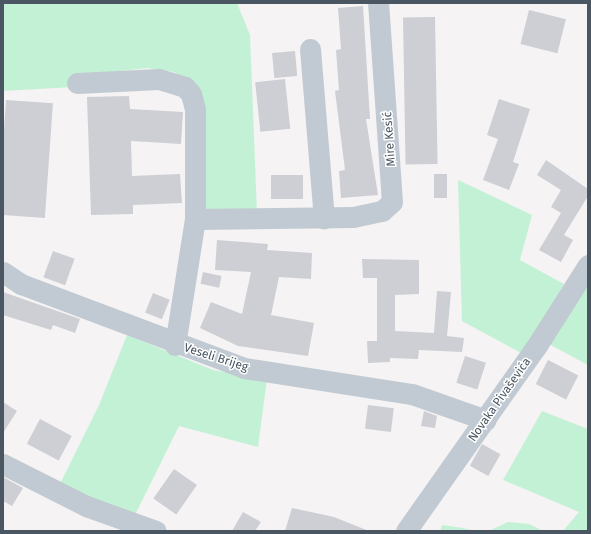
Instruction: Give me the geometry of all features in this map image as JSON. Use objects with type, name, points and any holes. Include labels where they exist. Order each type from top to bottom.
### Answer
[{"type":"street","name":"Mire Kesić","points":[[195,219],[324,218],[376,213],[389,208],[394,197],[378,3]]},
{"type":"street","points":[[310,49],[324,218]]},
{"type":"street","points":[[77,82],[159,79],[185,88],[191,94],[195,109],[195,219],[175,345]]},
{"type":"street","name":"Novaka Pivaševića","points":[[406,531],[486,420],[588,265]]},
{"type":"street","name":"Veseli Brijeg","points":[[3,272],[21,284],[175,345],[244,368],[412,394],[486,420]]},
{"type":"street","points":[[3,464],[86,506],[156,531]]},
{"type":"green space","points":[[3,3],[237,3],[250,35],[257,213],[205,212],[189,81],[174,72],[148,68],[73,76],[73,87],[3,91]]},
{"type":"green space","points":[[458,180],[532,215],[520,260],[564,284],[523,354],[462,321]]},
{"type":"green space","points":[[588,279],[588,365],[547,343]]},
{"type":"green space","points":[[127,335],[213,370],[267,379],[258,447],[179,426],[133,519],[59,486],[99,405]]},
{"type":"green space","points":[[542,411],[588,429],[588,531],[563,531],[579,512],[503,480]]},
{"type":"green space","points":[[508,522],[529,524],[543,531],[489,531]]},
{"type":"green space","points":[[442,525],[463,528],[475,531],[440,531]]},
{"type":"building","points":[[363,6],[370,119],[366,119],[378,195],[341,198],[339,171],[345,170],[335,91],[339,90],[336,50],[341,49],[338,8]]},
{"type":"building","points":[[529,10],[566,19],[557,53],[521,44]]},
{"type":"building","points":[[435,17],[438,164],[406,165],[403,18]]},
{"type":"building","points":[[295,51],[297,76],[274,78],[272,53]]},
{"type":"building","points":[[285,79],[290,129],[260,132],[255,82]]},
{"type":"building","points":[[129,96],[130,109],[183,112],[181,144],[131,141],[132,176],[180,174],[182,203],[133,205],[133,214],[91,215],[87,97]]},
{"type":"building","points":[[499,99],[530,109],[513,162],[519,164],[509,190],[483,180],[498,139],[487,135]]},
{"type":"building","points":[[6,100],[53,103],[45,218],[3,215],[3,143]]},
{"type":"building","points":[[546,160],[588,189],[588,196],[564,235],[573,240],[561,262],[539,250],[561,213],[551,207],[561,190],[537,175]]},
{"type":"building","points":[[434,174],[447,174],[447,198],[434,198]]},
{"type":"building","points":[[271,175],[303,175],[303,199],[271,199]]},
{"type":"building","points":[[217,240],[268,244],[267,250],[312,253],[311,279],[279,277],[271,315],[314,323],[308,356],[238,346],[200,328],[211,302],[242,314],[251,272],[215,270]]},
{"type":"building","points":[[53,251],[75,259],[65,285],[43,277]]},
{"type":"building","points":[[362,259],[419,260],[419,294],[395,295],[395,331],[434,333],[437,291],[451,292],[447,336],[464,338],[462,352],[419,350],[418,359],[390,358],[390,362],[368,363],[367,341],[377,341],[377,278],[363,278]]},
{"type":"building","points":[[203,272],[222,276],[219,288],[201,284]]},
{"type":"building","points":[[3,292],[80,319],[75,333],[53,325],[51,330],[3,315]]},
{"type":"building","points":[[153,293],[170,300],[162,319],[145,312]]},
{"type":"building","points":[[465,356],[486,363],[477,389],[456,383]]},
{"type":"building","points":[[548,360],[578,375],[566,399],[536,384]]},
{"type":"building","points":[[3,402],[17,411],[3,433]]},
{"type":"building","points":[[368,405],[394,408],[391,432],[365,429]]},
{"type":"building","points":[[424,411],[437,416],[435,428],[421,426]]},
{"type":"building","points":[[40,419],[72,436],[59,461],[27,444]]},
{"type":"building","points":[[482,444],[500,454],[488,476],[470,466]]},
{"type":"building","points":[[174,469],[197,485],[176,515],[153,498]]},
{"type":"building","points":[[3,477],[23,488],[12,506],[3,501]]},
{"type":"building","points":[[292,508],[334,517],[369,531],[285,531]]},
{"type":"building","points":[[243,512],[261,522],[255,531],[232,531]]}]
